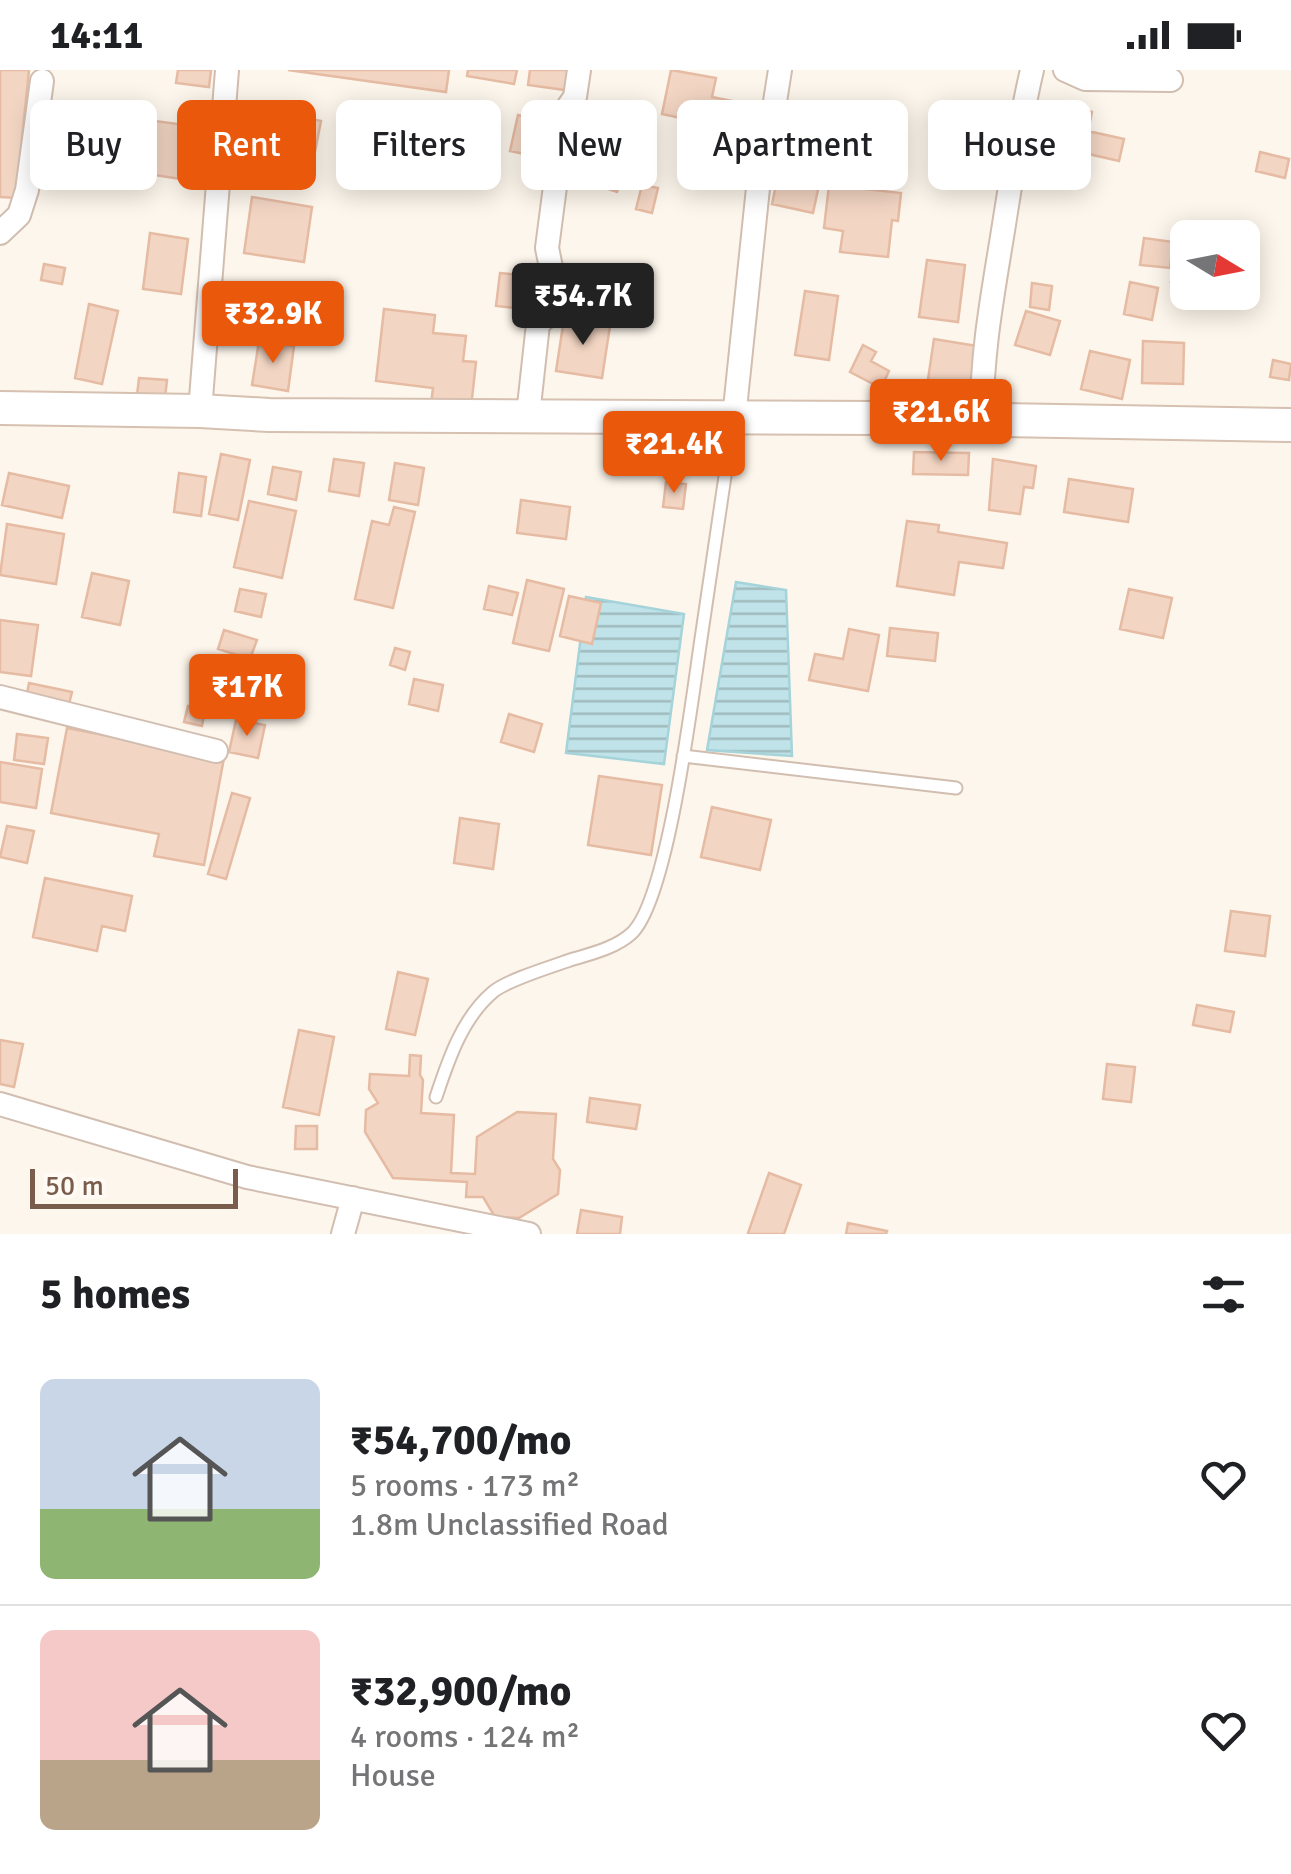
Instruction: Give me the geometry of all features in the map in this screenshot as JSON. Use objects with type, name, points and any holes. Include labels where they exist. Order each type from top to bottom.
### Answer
[{"type":"main road","points":[[0,408],[269,415],[1291,425]]},
{"type":"street","points":[[200,411],[227,70]]},
{"type":"street","points":[[528,415],[538,324],[548,315],[553,277],[547,248],[563,125],[566,110],[575,97],[579,70]]},
{"type":"street","points":[[734,418],[758,188],[768,152],[780,70]]},
{"type":"street","points":[[982,420],[988,318],[1032,70]]},
{"type":"street","points":[[1065,70],[1085,78],[1171,80]]},
{"type":"street","points":[[0,233],[19,215],[27,190],[42,81]]},
{"type":"street","points":[[0,697],[216,750]]},
{"type":"street","points":[[0,1104],[247,1177],[529,1234]]},
{"type":"street","points":[[343,1234],[353,1198]]},
{"type":"lane","points":[[436,1097],[452,1049],[478,1008],[495,990],[607,948],[631,934],[644,916],[661,865],[683,756],[734,418]]},
{"type":"lane","points":[[683,756],[956,788]]},
{"type":"water","points":[[736,582],[786,590],[792,756],[707,750]]},
{"type":"water","points":[[586,597],[684,614],[664,764],[566,753]]},
{"type":"building","points":[[0,70],[29,70],[16,198],[0,197]]},
{"type":"building","points":[[178,70],[211,70],[209,87],[176,83]]},
{"type":"building","points":[[288,70],[449,70],[446,92]]},
{"type":"building","points":[[468,70],[517,70],[514,84],[467,76]]},
{"type":"building","points":[[530,70],[575,70],[572,91],[528,85]]},
{"type":"building","points":[[671,70],[716,78],[712,97],[727,100],[677,100],[677,117],[662,114]]},
{"type":"building","points":[[518,115],[521,116],[521,153],[510,151]]},
{"type":"building","points":[[316,120],[321,121],[316,147]]},
{"type":"building","points":[[157,121],[177,124],[177,178],[157,175]]},
{"type":"building","points":[[1091,132],[1124,139],[1119,161],[1091,155]]},
{"type":"building","points":[[1260,152],[1289,159],[1285,178],[1256,171]]},
{"type":"building","points":[[658,188],[652,213],[636,209],[641,190]]},
{"type":"building","points":[[775,190],[818,190],[813,213],[772,204]]},
{"type":"building","points":[[828,190],[901,193],[898,221],[892,220],[888,257],[840,252],[843,231],[824,228]]},
{"type":"building","points":[[252,197],[312,207],[304,262],[244,253]]},
{"type":"building","points":[[150,233],[188,239],[181,294],[143,289]]},
{"type":"building","points":[[1144,238],[1170,242],[1170,268],[1140,265]]},
{"type":"building","points":[[927,260],[965,265],[958,322],[919,317]]},
{"type":"building","points":[[44,264],[65,268],[62,284],[41,280]]},
{"type":"building","points":[[500,273],[549,278],[545,311],[496,306]]},
{"type":"building","points":[[1130,282],[1158,288],[1152,320],[1124,314]]},
{"type":"building","points":[[1032,283],[1052,286],[1049,310],[1030,307]]},
{"type":"building","points":[[805,291],[838,296],[829,360],[795,355]]},
{"type":"building","points":[[89,304],[118,311],[102,384],[75,378]]},
{"type":"building","points":[[384,309],[435,315],[433,333],[466,336],[463,361],[476,362],[471,408],[431,404],[433,388],[376,381]]},
{"type":"building","points":[[1026,311],[1060,321],[1050,355],[1015,345]]},
{"type":"building","points":[[564,319],[610,326],[602,378],[556,371]]},
{"type":"building","points":[[934,339],[977,346],[970,393],[927,386]]},
{"type":"building","points":[[259,341],[294,346],[288,391],[252,385]]},
{"type":"building","points":[[1143,341],[1184,343],[1183,384],[1142,383]]},
{"type":"building","points":[[863,345],[876,352],[871,361],[889,371],[881,388],[850,372]]},
{"type":"building","points":[[1090,351],[1130,360],[1122,399],[1081,389]]},
{"type":"building","points":[[1273,360],[1291,364],[1289,380],[1270,377]]},
{"type":"building","points":[[139,378],[167,380],[164,407],[136,404]]},
{"type":"building","points":[[914,452],[969,453],[968,475],[913,474]]},
{"type":"building","points":[[221,454],[250,460],[238,520],[209,514]]},
{"type":"building","points":[[334,459],[364,463],[359,496],[329,491]]},
{"type":"building","points":[[993,459],[1036,466],[1033,488],[1024,487],[1020,514],[989,510]]},
{"type":"building","points":[[395,463],[424,468],[418,505],[389,500]]},
{"type":"building","points":[[273,467],[301,472],[296,500],[268,494]]},
{"type":"building","points":[[9,473],[69,486],[62,518],[2,505]]},
{"type":"building","points":[[179,473],[206,477],[201,516],[174,512]]},
{"type":"building","points":[[1069,479],[1133,489],[1128,522],[1064,512]]},
{"type":"building","points":[[666,482],[686,484],[683,509],[663,507]]},
{"type":"building","points":[[521,500],[570,507],[566,539],[517,533]]},
{"type":"building","points":[[249,501],[296,511],[282,578],[234,567]]},
{"type":"building","points":[[394,507],[415,512],[393,608],[355,599],[372,521],[389,525]]},
{"type":"building","points":[[907,521],[939,525],[938,532],[1007,543],[1003,568],[959,562],[954,595],[897,586]]},
{"type":"building","points":[[7,524],[64,534],[56,584],[0,575]]},
{"type":"building","points":[[92,573],[129,581],[120,625],[82,617]]},
{"type":"building","points":[[527,580],[564,589],[549,651],[513,643]]},
{"type":"building","points":[[489,586],[518,593],[512,615],[484,609]]},
{"type":"building","points":[[240,589],[266,594],[261,617],[235,611]]},
{"type":"building","points":[[1129,589],[1172,598],[1163,638],[1120,629]]},
{"type":"building","points":[[569,596],[601,603],[592,644],[560,636]]},
{"type":"building","points":[[0,620],[38,625],[31,676],[0,672]]},
{"type":"building","points":[[890,628],[938,633],[935,661],[887,656]]},
{"type":"building","points":[[849,629],[879,635],[868,691],[809,680],[815,654],[843,659]]},
{"type":"building","points":[[224,630],[257,640],[250,659],[218,649]]},
{"type":"building","points":[[395,648],[410,652],[405,670],[390,665]]},
{"type":"building","points":[[414,679],[443,685],[438,711],[409,704]]},
{"type":"building","points":[[29,683],[72,692],[68,708],[26,699]]},
{"type":"building","points":[[188,706],[205,709],[202,726],[184,722]]},
{"type":"building","points":[[509,714],[542,724],[534,752],[501,742]]},
{"type":"building","points":[[236,720],[265,725],[258,758],[229,752]]},
{"type":"building","points":[[67,728],[224,758],[204,865],[154,856],[159,834],[51,813]]},
{"type":"building","points":[[17,734],[48,738],[44,764],[14,760]]},
{"type":"building","points":[[0,762],[42,769],[36,808],[0,802]]},
{"type":"building","points":[[599,776],[662,785],[651,855],[588,845]]},
{"type":"building","points":[[232,793],[250,798],[226,879],[208,874]]},
{"type":"building","points":[[712,807],[771,820],[760,870],[701,857]]},
{"type":"building","points":[[460,818],[499,824],[493,869],[454,863]]},
{"type":"building","points":[[7,826],[34,831],[27,863],[0,857]]},
{"type":"building","points":[[45,878],[132,896],[125,931],[102,926],[97,951],[33,937]]},
{"type":"building","points":[[1231,911],[1270,916],[1265,956],[1225,951]]},
{"type":"building","points":[[398,972],[428,979],[415,1035],[386,1029]]},
{"type":"building","points":[[1197,1005],[1234,1012],[1230,1032],[1193,1025]]},
{"type":"building","points":[[299,1030],[334,1037],[319,1115],[283,1107]]},
{"type":"building","points":[[0,1040],[23,1044],[14,1087],[0,1084]]},
{"type":"building","points":[[410,1055],[421,1056],[421,1113],[454,1115],[451,1173],[475,1174],[477,1137],[517,1112],[556,1114],[553,1159],[560,1170],[558,1194],[519,1218],[495,1217],[483,1197],[466,1197],[467,1182],[393,1178],[365,1132],[366,1110],[378,1103],[369,1089],[370,1074],[409,1076]]},
{"type":"building","points":[[1107,1064],[1135,1067],[1131,1102],[1103,1099]]},
{"type":"building","points":[[590,1098],[640,1105],[636,1129],[587,1122]]},
{"type":"building","points":[[296,1126],[317,1126],[317,1149],[295,1149]]},
{"type":"building","points":[[769,1173],[801,1185],[784,1234],[750,1234],[748,1233]]},
{"type":"building","points":[[581,1210],[622,1217],[620,1234],[577,1234]]},
{"type":"building","points":[[848,1223],[887,1231],[846,1234]]}]
